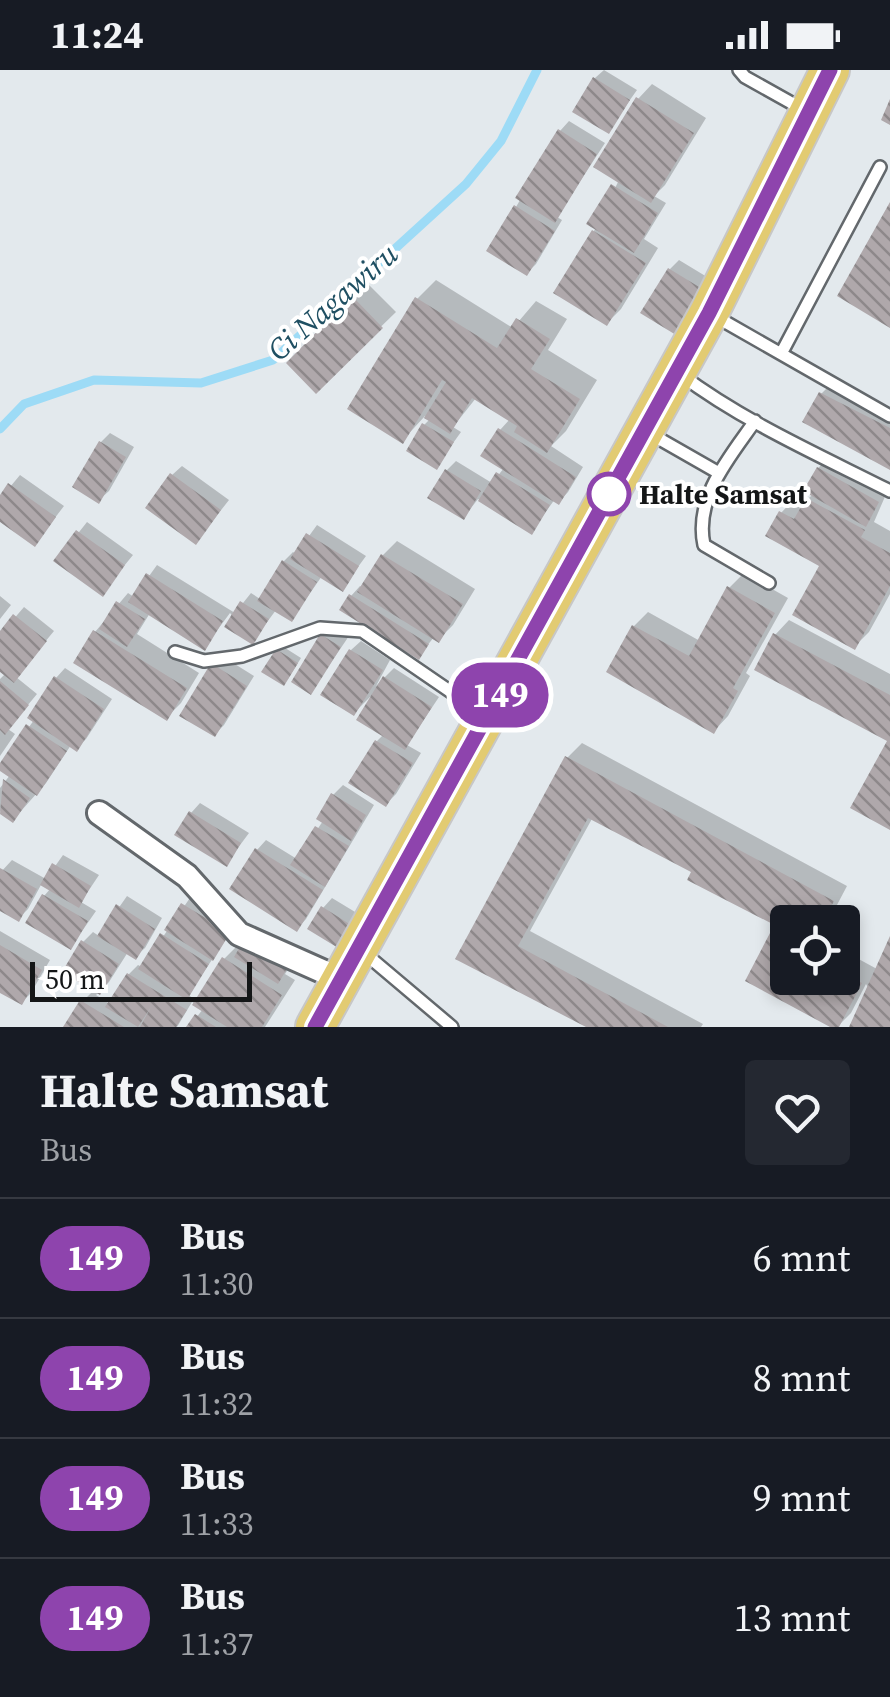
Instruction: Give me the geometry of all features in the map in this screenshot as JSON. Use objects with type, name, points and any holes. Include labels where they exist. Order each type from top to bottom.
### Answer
[{"type":"highway","points":[[314,1027],[678,372],[830,70]]},
{"type":"street","points":[[99,813],[187,876],[239,934],[350,964]]},
{"type":"lane","points":[[739,70],[807,112]]},
{"type":"lane","points":[[782,352],[880,167]]},
{"type":"lane","points":[[709,313],[890,416]]},
{"type":"lane","points":[[678,372],[709,396],[890,491]]},
{"type":"lane","points":[[755,421],[719,473],[699,524],[704,545],[769,583]]},
{"type":"lane","points":[[645,430],[719,473]]},
{"type":"lane","points":[[175,652],[204,660],[242,656],[320,628],[362,630],[451,692],[490,714]]},
{"type":"lane","points":[[350,964],[452,1027]]},
{"type":"building","points":[[593,77],[630,100],[609,134],[572,112]]},
{"type":"building","points":[[636,97],[694,133],[651,203],[593,167]]},
{"type":"building","points":[[890,99],[890,125],[881,120]]},
{"type":"building","points":[[558,129],[597,154],[555,223],[515,198]]},
{"type":"building","points":[[611,184],[658,213],[634,253],[586,224]]},
{"type":"building","points":[[890,202],[890,328],[837,296]]},
{"type":"building","points":[[514,205],[555,231],[527,276],[486,251]]},
{"type":"building","points":[[592,230],[646,263],[607,326],[553,293]]},
{"type":"building","points":[[668,268],[704,290],[676,335],[640,313]]},
{"type":"building","points":[[352,296],[383,328],[316,394],[286,363]]},
{"type":"building","points":[[415,297],[497,348],[516,318],[550,339],[531,369],[580,399],[547,453],[514,432],[517,426],[472,398],[450,434],[424,418],[446,382],[442,380],[403,444],[347,409]]},
{"type":"building","points":[[819,392],[890,428],[890,470],[802,422]]},
{"type":"building","points":[[422,423],[454,442],[437,470],[406,451]]},
{"type":"building","points":[[498,428],[576,477],[559,505],[480,456]]},
{"type":"building","points":[[99,441],[126,457],[99,504],[72,487]]},
{"type":"building","points":[[817,467],[879,502],[866,527],[803,491]]},
{"type":"building","points":[[445,469],[481,491],[464,520],[427,498]]},
{"type":"building","points":[[496,472],[550,505],[532,535],[478,501]]},
{"type":"building","points":[[170,473],[221,510],[196,545],[145,508]]},
{"type":"building","points":[[8,483],[56,517],[35,547],[0,522],[0,495]]},
{"type":"building","points":[[806,498],[865,530],[861,537],[890,553],[890,586],[855,650],[792,615],[819,566],[765,536],[779,511],[794,519]]},
{"type":"building","points":[[76,530],[125,565],[103,597],[53,561]]},
{"type":"building","points":[[306,533],[359,566],[343,592],[290,559]]},
{"type":"building","points":[[381,554],[463,604],[439,643],[357,592]]},
{"type":"building","points":[[282,560],[317,582],[292,622],[257,601]]},
{"type":"building","points":[[146,573],[223,621],[205,651],[128,602]]},
{"type":"building","points":[[727,586],[775,613],[733,688],[738,691],[714,734],[606,672],[632,625],[689,656]]},
{"type":"building","points":[[349,594],[429,644],[419,660],[339,610]]},
{"type":"building","points":[[116,601],[145,619],[127,647],[99,629]]},
{"type":"building","points":[[240,601],[269,619],[253,645],[224,627]]},
{"type":"building","points":[[13,614],[47,641],[14,683],[0,672],[0,631]]},
{"type":"building","points":[[93,630],[187,688],[167,721],[73,663]]},
{"type":"building","points":[[773,633],[890,695],[890,830],[850,808],[887,741],[754,670]]},
{"type":"building","points":[[320,634],[341,647],[311,695],[291,682]]},
{"type":"building","points":[[276,649],[298,663],[284,686],[261,672]]},
{"type":"building","points":[[349,649],[383,670],[354,716],[320,695]]},
{"type":"building","points":[[211,663],[247,686],[215,737],[179,716]]},
{"type":"building","points":[[54,676],[104,709],[77,752],[27,718]]},
{"type":"building","points":[[383,676],[432,707],[405,750],[356,720]]},
{"type":"building","points":[[0,681],[29,705],[5,735],[0,730]]},
{"type":"building","points":[[26,724],[67,751],[37,796],[0,771],[0,763]]},
{"type":"building","points":[[375,740],[413,763],[386,807],[348,783]]},
{"type":"building","points":[[565,756],[834,901],[832,905],[770,905],[770,923],[687,880],[691,872],[588,818],[518,946],[668,1027],[586,1027],[455,959]]},
{"type":"building","points":[[3,779],[30,798],[13,823],[0,814]]},
{"type":"building","points":[[331,793],[366,815],[351,841],[316,819]]},
{"type":"building","points":[[189,811],[241,843],[227,867],[174,835]]},
{"type":"building","points":[[315,826],[349,846],[325,887],[290,865]]},
{"type":"building","points":[[255,848],[323,890],[297,932],[229,889]]},
{"type":"building","points":[[52,863],[91,886],[79,908],[40,885]]},
{"type":"building","points":[[0,868],[37,889],[19,922],[0,911]]},
{"type":"building","points":[[42,894],[88,921],[71,950],[25,923]]},
{"type":"building","points":[[181,903],[230,933],[213,961],[164,930]]},
{"type":"building","points":[[116,904],[155,929],[136,960],[97,936]]},
{"type":"building","points":[[321,906],[362,932],[348,954],[307,929]]},
{"type":"building","points":[[160,933],[209,964],[187,1000],[138,969]]},
{"type":"building","points":[[770,933],[770,995],[745,981]]},
{"type":"building","points":[[890,936],[890,1027],[849,1027]]},
{"type":"building","points":[[81,940],[119,964],[100,995],[62,972]]},
{"type":"building","points":[[244,940],[288,967],[278,984],[234,957]]},
{"type":"building","points":[[0,945],[42,970],[22,1005],[0,993]]},
{"type":"building","points":[[222,957],[282,995],[262,1027],[227,1027],[192,1005]]},
{"type":"building","points":[[127,973],[187,1010],[176,1027],[140,1027],[151,1007],[138,1027],[105,1007]]},
{"type":"building","points":[[771,995],[856,995],[839,1027],[830,1027]]},
{"type":"building","points":[[80,1000],[124,1027],[63,1027]]},
{"type":"building","points":[[195,1014],[216,1027],[186,1027]]},
{"type":"waterway","name":"Ci Nagawiru","points":[[0,429],[24,404],[94,380],[201,383],[273,360],[466,184],[501,141],[537,70]]},
{"type":"bus line","name":"149","points":[[315,1027],[709,313],[830,70]]},
{"type":"place","name":"Halte Samsat","points":[[609,494]]}]
